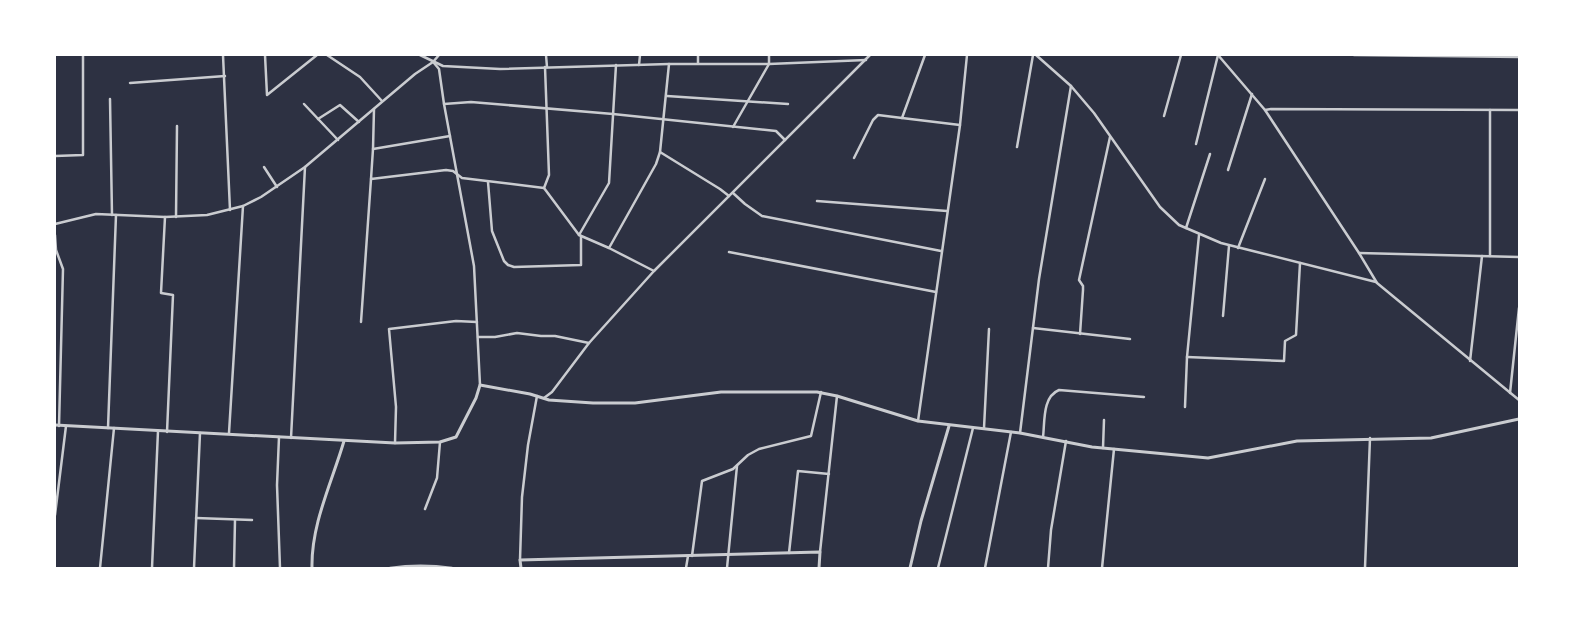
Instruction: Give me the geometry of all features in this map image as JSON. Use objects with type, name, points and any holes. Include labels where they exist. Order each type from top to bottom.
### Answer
[{"type":"street","points":[[55,156],[83,155],[83,55]]},
{"type":"street","points":[[223,55],[230,210]]},
{"type":"street","points":[[265,55],[267,95],[317,55]]},
{"type":"street","points":[[327,55],[360,76],[382,101]]},
{"type":"street","points":[[420,55],[443,66],[500,69],[669,64],[769,64],[866,60]]},
{"type":"street","points":[[55,224],[96,214],[176,217],[207,215],[243,206],[277,187],[305,166],[440,55]]},
{"type":"street","points":[[544,188],[549,175],[546,55]]},
{"type":"street","points":[[639,65],[640,55]]},
{"type":"street","points":[[698,55],[698,64]]},
{"type":"street","points":[[734,127],[769,64],[769,55]]},
{"type":"street","points":[[544,398],[552,392],[589,343],[654,271],[870,55]]},
{"type":"street","points":[[902,118],[925,55]]},
{"type":"street","points":[[918,421],[960,126],[967,55]]},
{"type":"street","points":[[1017,147],[1035,55],[1071,86],[1094,113],[1160,207],[1170,218],[1186,228],[1229,246],[1377,283]]},
{"type":"street","points":[[1164,116],[1181,55]]},
{"type":"street","points":[[1218,55],[1266,110],[1377,283],[1519,400]]},
{"type":"street","points":[[1196,144],[1218,55]]},
{"type":"street","points":[[1354,55],[1519,57]]},
{"type":"street","points":[[55,235],[55,250],[62,269],[57,425],[418,444],[440,442],[456,437],[476,398],[480,385],[474,266],[444,104],[440,69],[433,62]]},
{"type":"street","points":[[609,248],[656,164],[660,152],[669,64]]},
{"type":"street","points":[[488,182],[492,231],[504,261],[508,265],[514,267],[581,265],[580,236],[609,183],[616,65]]},
{"type":"street","points":[[130,83],[225,76]]},
{"type":"street","points":[[1020,433],[1048,221],[1071,86]]},
{"type":"street","points":[[1228,170],[1252,94]]},
{"type":"street","points":[[667,96],[788,104]]},
{"type":"street","points":[[108,428],[114,215],[110,99]]},
{"type":"street","points":[[444,104],[471,102],[664,119],[776,131],[786,140]]},
{"type":"street","points":[[304,104],[338,140]]},
{"type":"street","points":[[318,119],[340,105],[358,122]]},
{"type":"street","points":[[360,322],[373,149],[374,109]]},
{"type":"street","points":[[1266,110],[1519,110]]},
{"type":"street","points":[[1490,110],[1490,256]]},
{"type":"street","points":[[854,158],[873,120],[878,115],[960,126]]},
{"type":"street","points":[[176,217],[177,126]]},
{"type":"street","points":[[373,149],[450,136]]},
{"type":"street","points":[[1080,334],[1083,286],[1079,280],[1110,137]]},
{"type":"street","points":[[660,152],[729,196]]},
{"type":"street","points":[[1186,228],[1210,154]]},
{"type":"street","points":[[291,438],[305,166]]},
{"type":"street","points":[[264,167],[277,187]]},
{"type":"street","points":[[371,179],[446,170],[453,171],[462,178],[544,188],[580,236],[609,248],[654,271]]},
{"type":"street","points":[[1238,248],[1265,180]]},
{"type":"street","points":[[733,193],[762,216],[941,251]]},
{"type":"street","points":[[817,202],[947,211]]},
{"type":"street","points":[[229,433],[243,206]]},
{"type":"street","points":[[165,217],[161,294],[173,295],[166,432]]},
{"type":"street","points":[[1185,408],[1187,357],[1199,234]]},
{"type":"street","points":[[1223,316],[1229,246]]},
{"type":"street","points":[[729,252],[936,292]]},
{"type":"street","points":[[1359,253],[1519,257]]},
{"type":"street","points":[[1470,360],[1482,256]]},
{"type":"street","points":[[1187,357],[1284,361],[1285,341],[1296,335],[1300,263]]},
{"type":"street","points":[[1510,392],[1519,308]]},
{"type":"street","points":[[395,443],[396,408],[389,329],[456,321],[477,322]]},
{"type":"street","points":[[1033,328],[1130,339]]},
{"type":"street","points":[[984,428],[989,329]]},
{"type":"street","points":[[478,337],[495,337],[517,333],[555,336],[589,343]]},
{"type":"street","points":[[480,385],[564,402],[635,402],[721,392],[821,392],[918,421],[1020,433],[1103,448],[1208,458],[1297,441],[1431,438],[1519,419]]},
{"type":"street","points":[[1043,437],[1046,404],[1054,392],[1058,390],[1144,398]]},
{"type":"street","points":[[686,568],[690,556],[702,481],[737,466],[748,455],[759,449],[811,436],[821,392]]},
{"type":"street","points":[[521,568],[522,497],[528,445],[537,396]]},
{"type":"street","points":[[818,568],[837,396]]},
{"type":"street","points":[[1103,448],[1104,420]]},
{"type":"street","points":[[55,515],[66,426]]},
{"type":"street","points":[[910,568],[921,522],[949,426]]},
{"type":"street","points":[[100,568],[114,428]]},
{"type":"street","points":[[938,568],[973,428]]},
{"type":"street","points":[[152,568],[158,431]]},
{"type":"street","points":[[984,568],[1011,432]]},
{"type":"street","points":[[194,568],[200,433]]},
{"type":"street","points":[[279,437],[277,485],[280,568]]},
{"type":"street","points":[[1365,568],[1370,438]]},
{"type":"street","points":[[312,568],[311,552],[315,531],[344,440]]},
{"type":"street","points":[[1048,568],[1051,530],[1066,441]]},
{"type":"street","points":[[425,509],[436,478],[440,442]]},
{"type":"street","points":[[1102,568],[1114,448]]},
{"type":"street","points":[[727,568],[737,466]]},
{"type":"street","points":[[789,552],[798,471],[829,474]]},
{"type":"street","points":[[196,518],[252,520]]},
{"type":"street","points":[[234,568],[235,520]]},
{"type":"street","points":[[520,560],[820,552]]},
{"type":"street","points":[[390,568],[406,565],[452,568]]}]
